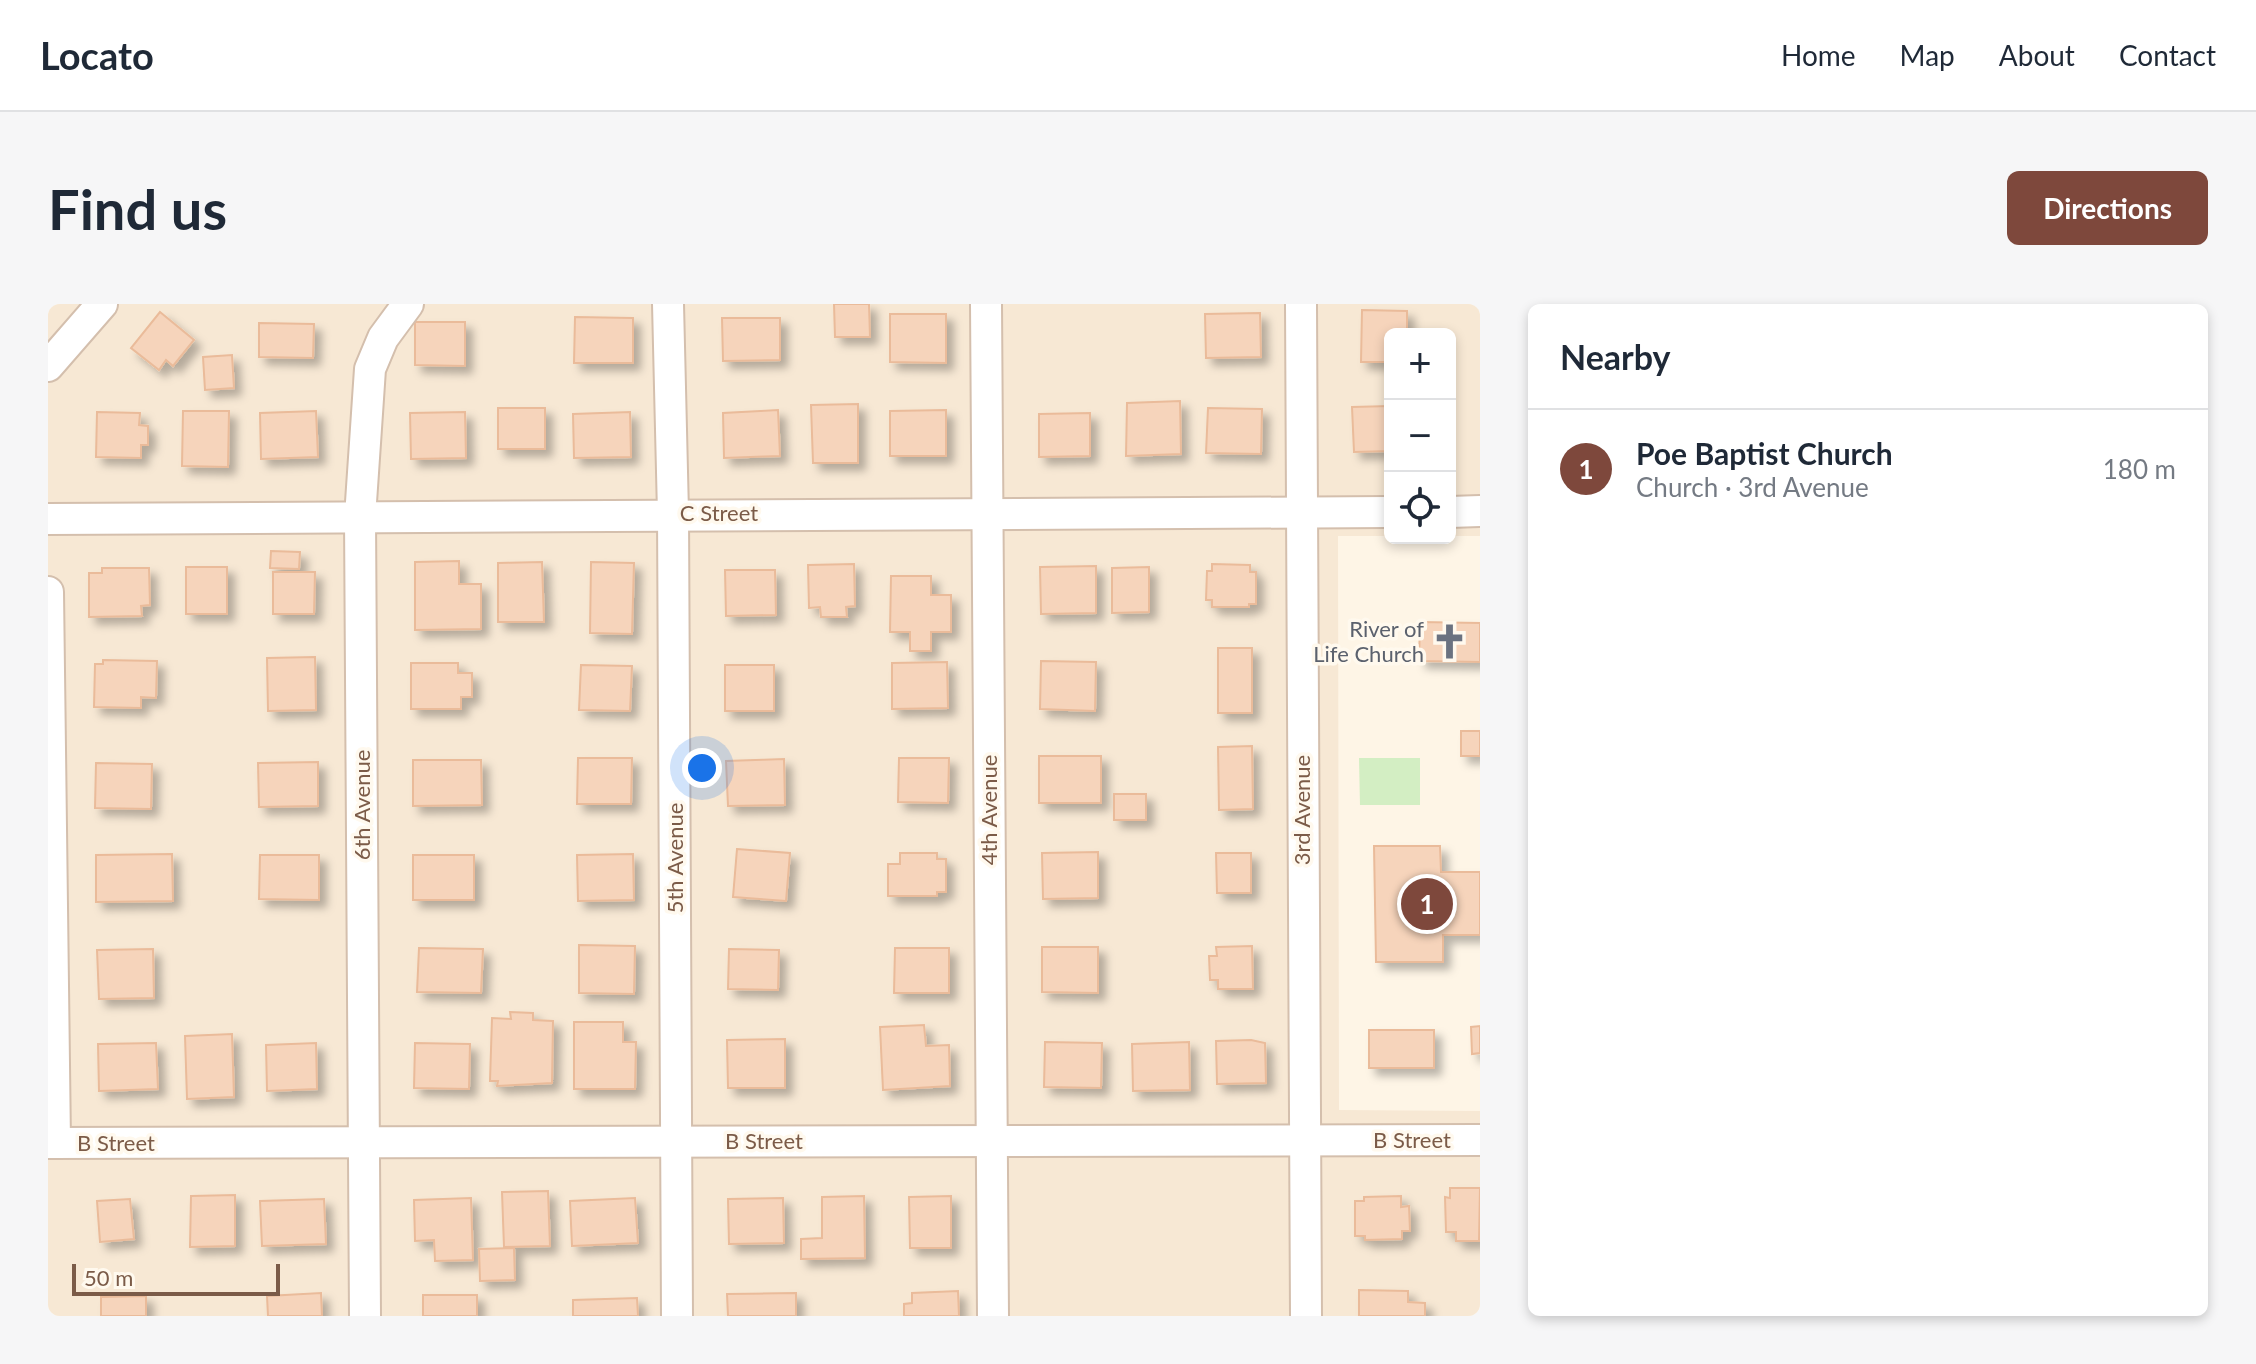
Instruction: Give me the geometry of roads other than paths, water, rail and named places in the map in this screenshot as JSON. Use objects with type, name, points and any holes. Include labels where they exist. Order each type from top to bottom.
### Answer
[{"type":"street","points":[[48,366],[102,304]]},
{"type":"street","name":"6th Avenue","points":[[365,1316],[360,517],[370,369],[383,338],[408,304]]},
{"type":"street","name":"5th Avenue","points":[[668,304],[673,513],[677,1316]]},
{"type":"street","name":"4th Avenue","points":[[986,304],[993,1316]]},
{"type":"street","name":"3rd Avenue","points":[[1301,304],[1306,1316]]},
{"type":"street","points":[[1456,512],[1480,511]]},
{"type":"street","name":"C Street","points":[[48,519],[673,513],[1384,512]]},
{"type":"street","points":[[48,592],[51,1143]]},
{"type":"street","name":"B Street","points":[[51,1143],[1480,1140]]},
{"type":"place","name":"River of Life Church","points":[[1450,642]]},
{"type":"place","name":"Poe Baptist Church","points":[[1427,904]]}]
